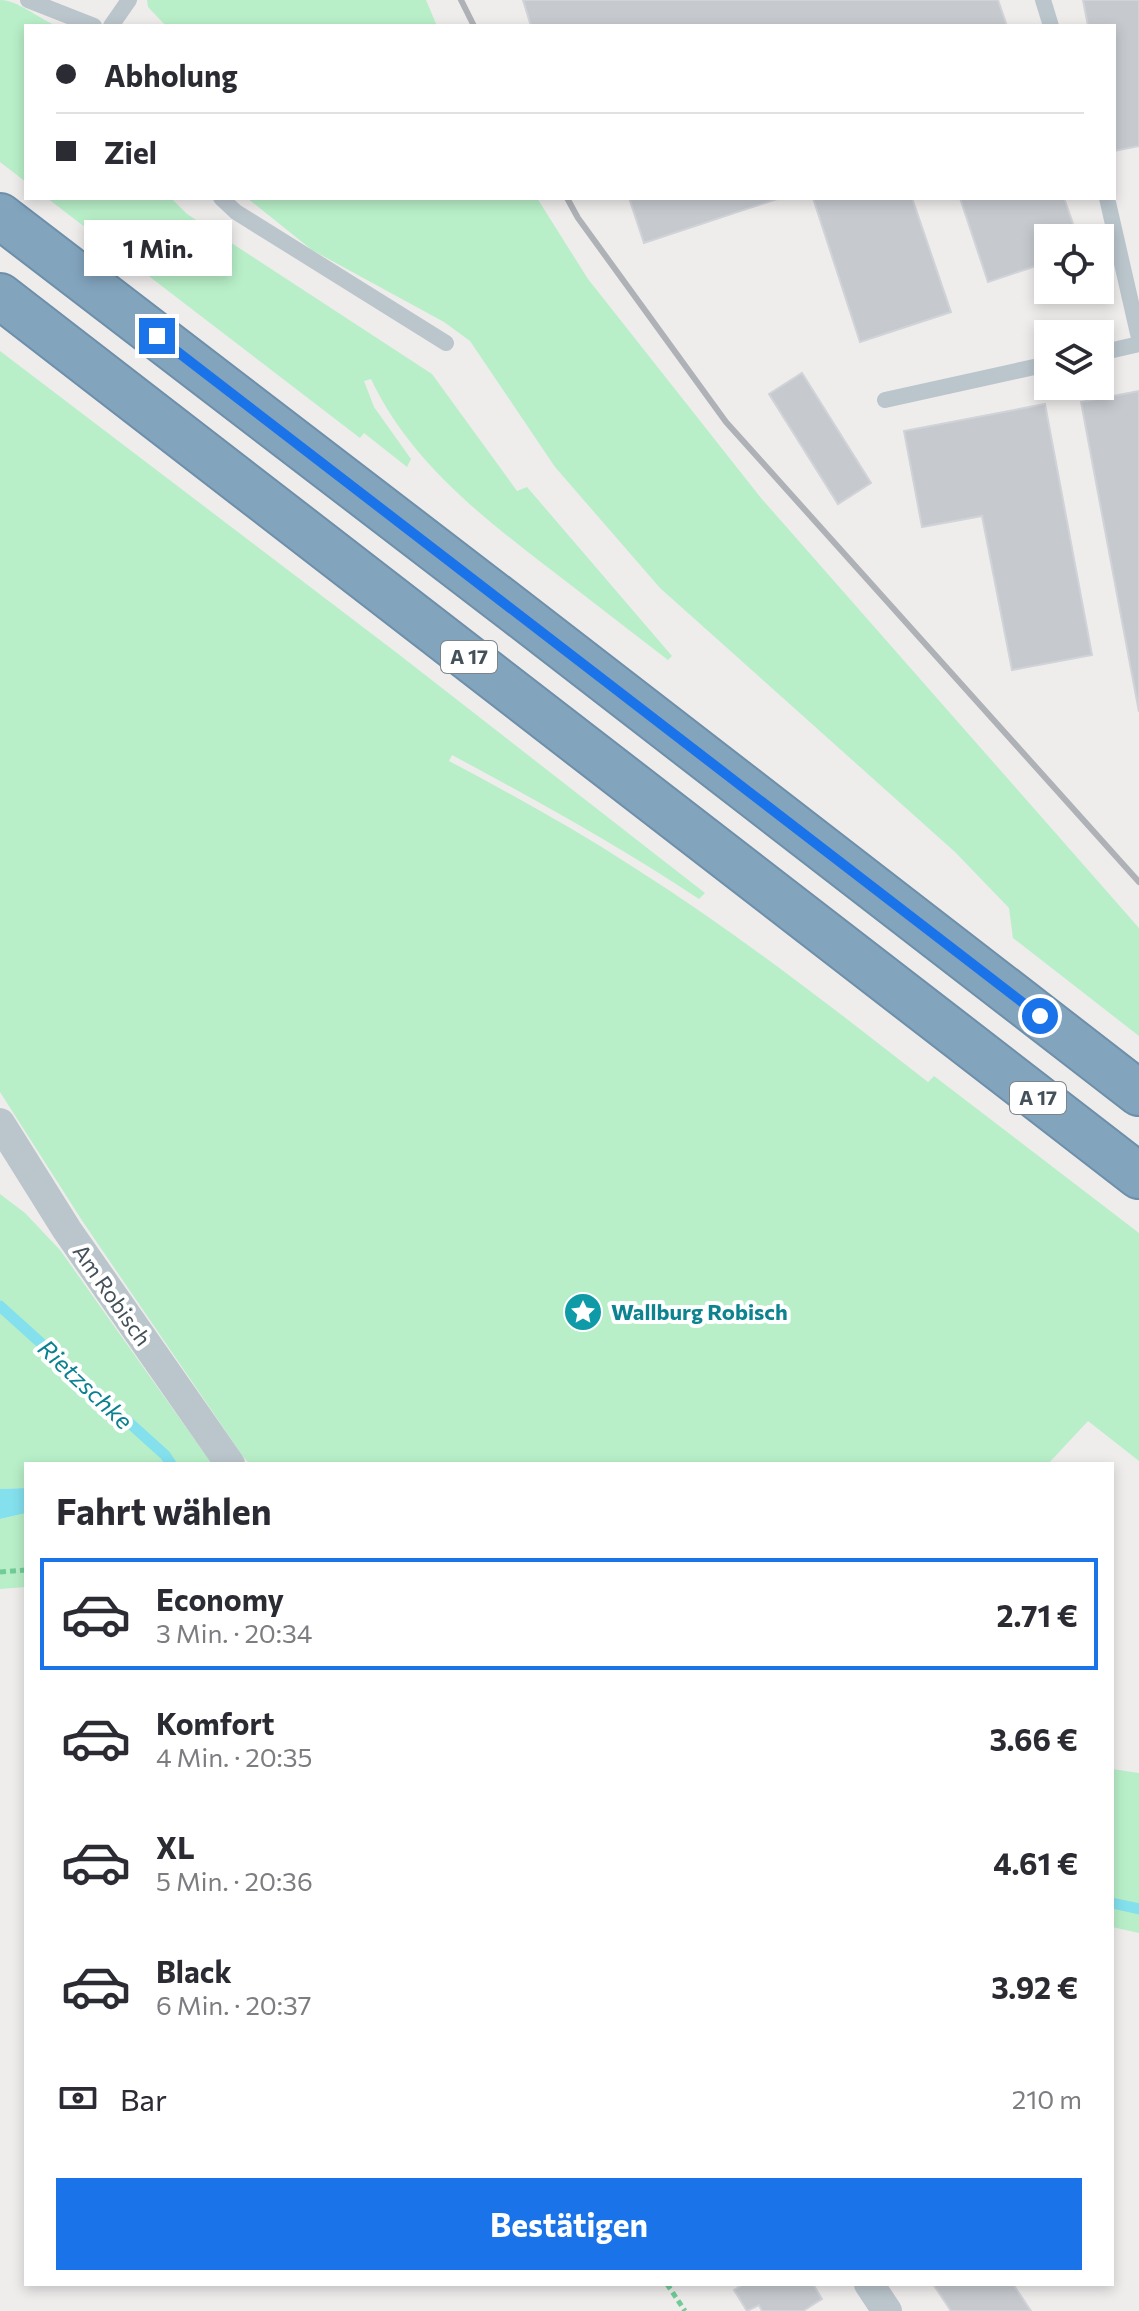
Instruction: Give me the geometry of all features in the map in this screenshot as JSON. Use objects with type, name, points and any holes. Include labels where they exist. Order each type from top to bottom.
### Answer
[{"type":"highway","points":[[0,216],[1139,1093]]},
{"type":"highway","name":"A 17","points":[[0,296],[1139,1176]]},
{"type":"street","name":"Am Robisch","points":[[0,1123],[67,1230],[229,1462]]},
{"type":"street","points":[[870,2286],[887,2311]]},
{"type":"lane","points":[[28,0],[89,24]]},
{"type":"lane","points":[[112,24],[129,0]]},
{"type":"lane","points":[[1043,0],[1050,24]]},
{"type":"lane","points":[[223,200],[236,212],[446,343]]},
{"type":"lane","points":[[1107,200],[1139,338]]},
{"type":"lane","points":[[1114,350],[1139,344]]},
{"type":"lane","points":[[885,400],[1034,367]]},
{"type":"path","points":[[0,1572],[24,1570]]},
{"type":"path","points":[[668,2286],[685,2311]]},
{"type":"green space","points":[[0,0],[14,3],[53,24],[24,24],[24,180],[0,162]]},
{"type":"green space","points":[[147,0],[426,0],[436,24],[164,24],[148,7]]},
{"type":"green space","points":[[50,200],[173,200],[187,214],[432,374],[517,491],[527,487],[672,656],[668,660],[470,505],[405,435],[371,379],[364,381],[374,407],[411,459],[407,467],[364,433],[360,438]]},
{"type":"green space","points":[[250,200],[538,200],[588,279],[761,498],[1139,928],[1139,1036],[1013,938],[1009,908],[955,852],[660,588],[555,467],[470,341],[444,322],[312,250]]},
{"type":"green space","points":[[0,351],[397,653],[705,893],[699,899],[515,789],[452,755],[449,761],[588,839],[709,917],[928,1082],[934,1076],[1139,1233],[1139,1461],[1088,1421],[1050,1462],[248,1462],[83,1222],[0,1092]]},
{"type":"green space","points":[[0,1194],[25,1213],[60,1250],[211,1462],[24,1462],[24,1488],[0,1489]]},
{"type":"green space","points":[[24,1513],[24,1587],[0,1589],[0,1519]]},
{"type":"green space","points":[[1114,1769],[1139,1773],[1139,1933],[1114,1927]]},
{"type":"water","points":[[24,1488],[24,1513],[0,1519],[0,1489]]},
{"type":"building","points":[[523,0],[998,0],[1006,24],[530,24]]},
{"type":"building","points":[[1083,0],[1139,0],[1139,146],[1116,151],[1116,24],[1088,24]]},
{"type":"building","points":[[630,200],[774,200],[644,243]]},
{"type":"building","points":[[814,200],[913,200],[951,312],[860,342]]},
{"type":"building","points":[[961,200],[1065,200],[1073,224],[1034,224],[1034,267],[988,282]]},
{"type":"building","points":[[802,373],[871,483],[838,504],[769,394]]},
{"type":"building","points":[[1139,391],[1139,712],[1081,402],[1114,400],[1114,396]]},
{"type":"building","points":[[1045,404],[1092,655],[1012,670],[982,516],[922,527],[904,431]]},
{"type":"building","points":[[741,2286],[814,2286],[822,2299],[803,2311],[762,2311],[759,2305],[747,2311],[734,2290]]},
{"type":"building","points":[[934,2286],[1014,2286],[1031,2311],[951,2311]]},
{"type":"waterway","name":"Rietzschke","points":[[0,1306],[170,1462]]},
{"type":"waterway","name":"Rietzschke","points":[[1114,1903],[1139,1909]]},
{"type":"railway","points":[[461,0],[473,24]]},
{"type":"railway","points":[[568,200],[726,422],[1139,882]]},
{"type":"place","name":"Wallburg Robisch","points":[[583,1312]]},
{"type":"route","points":[[157,336],[1040,1016]]}]
